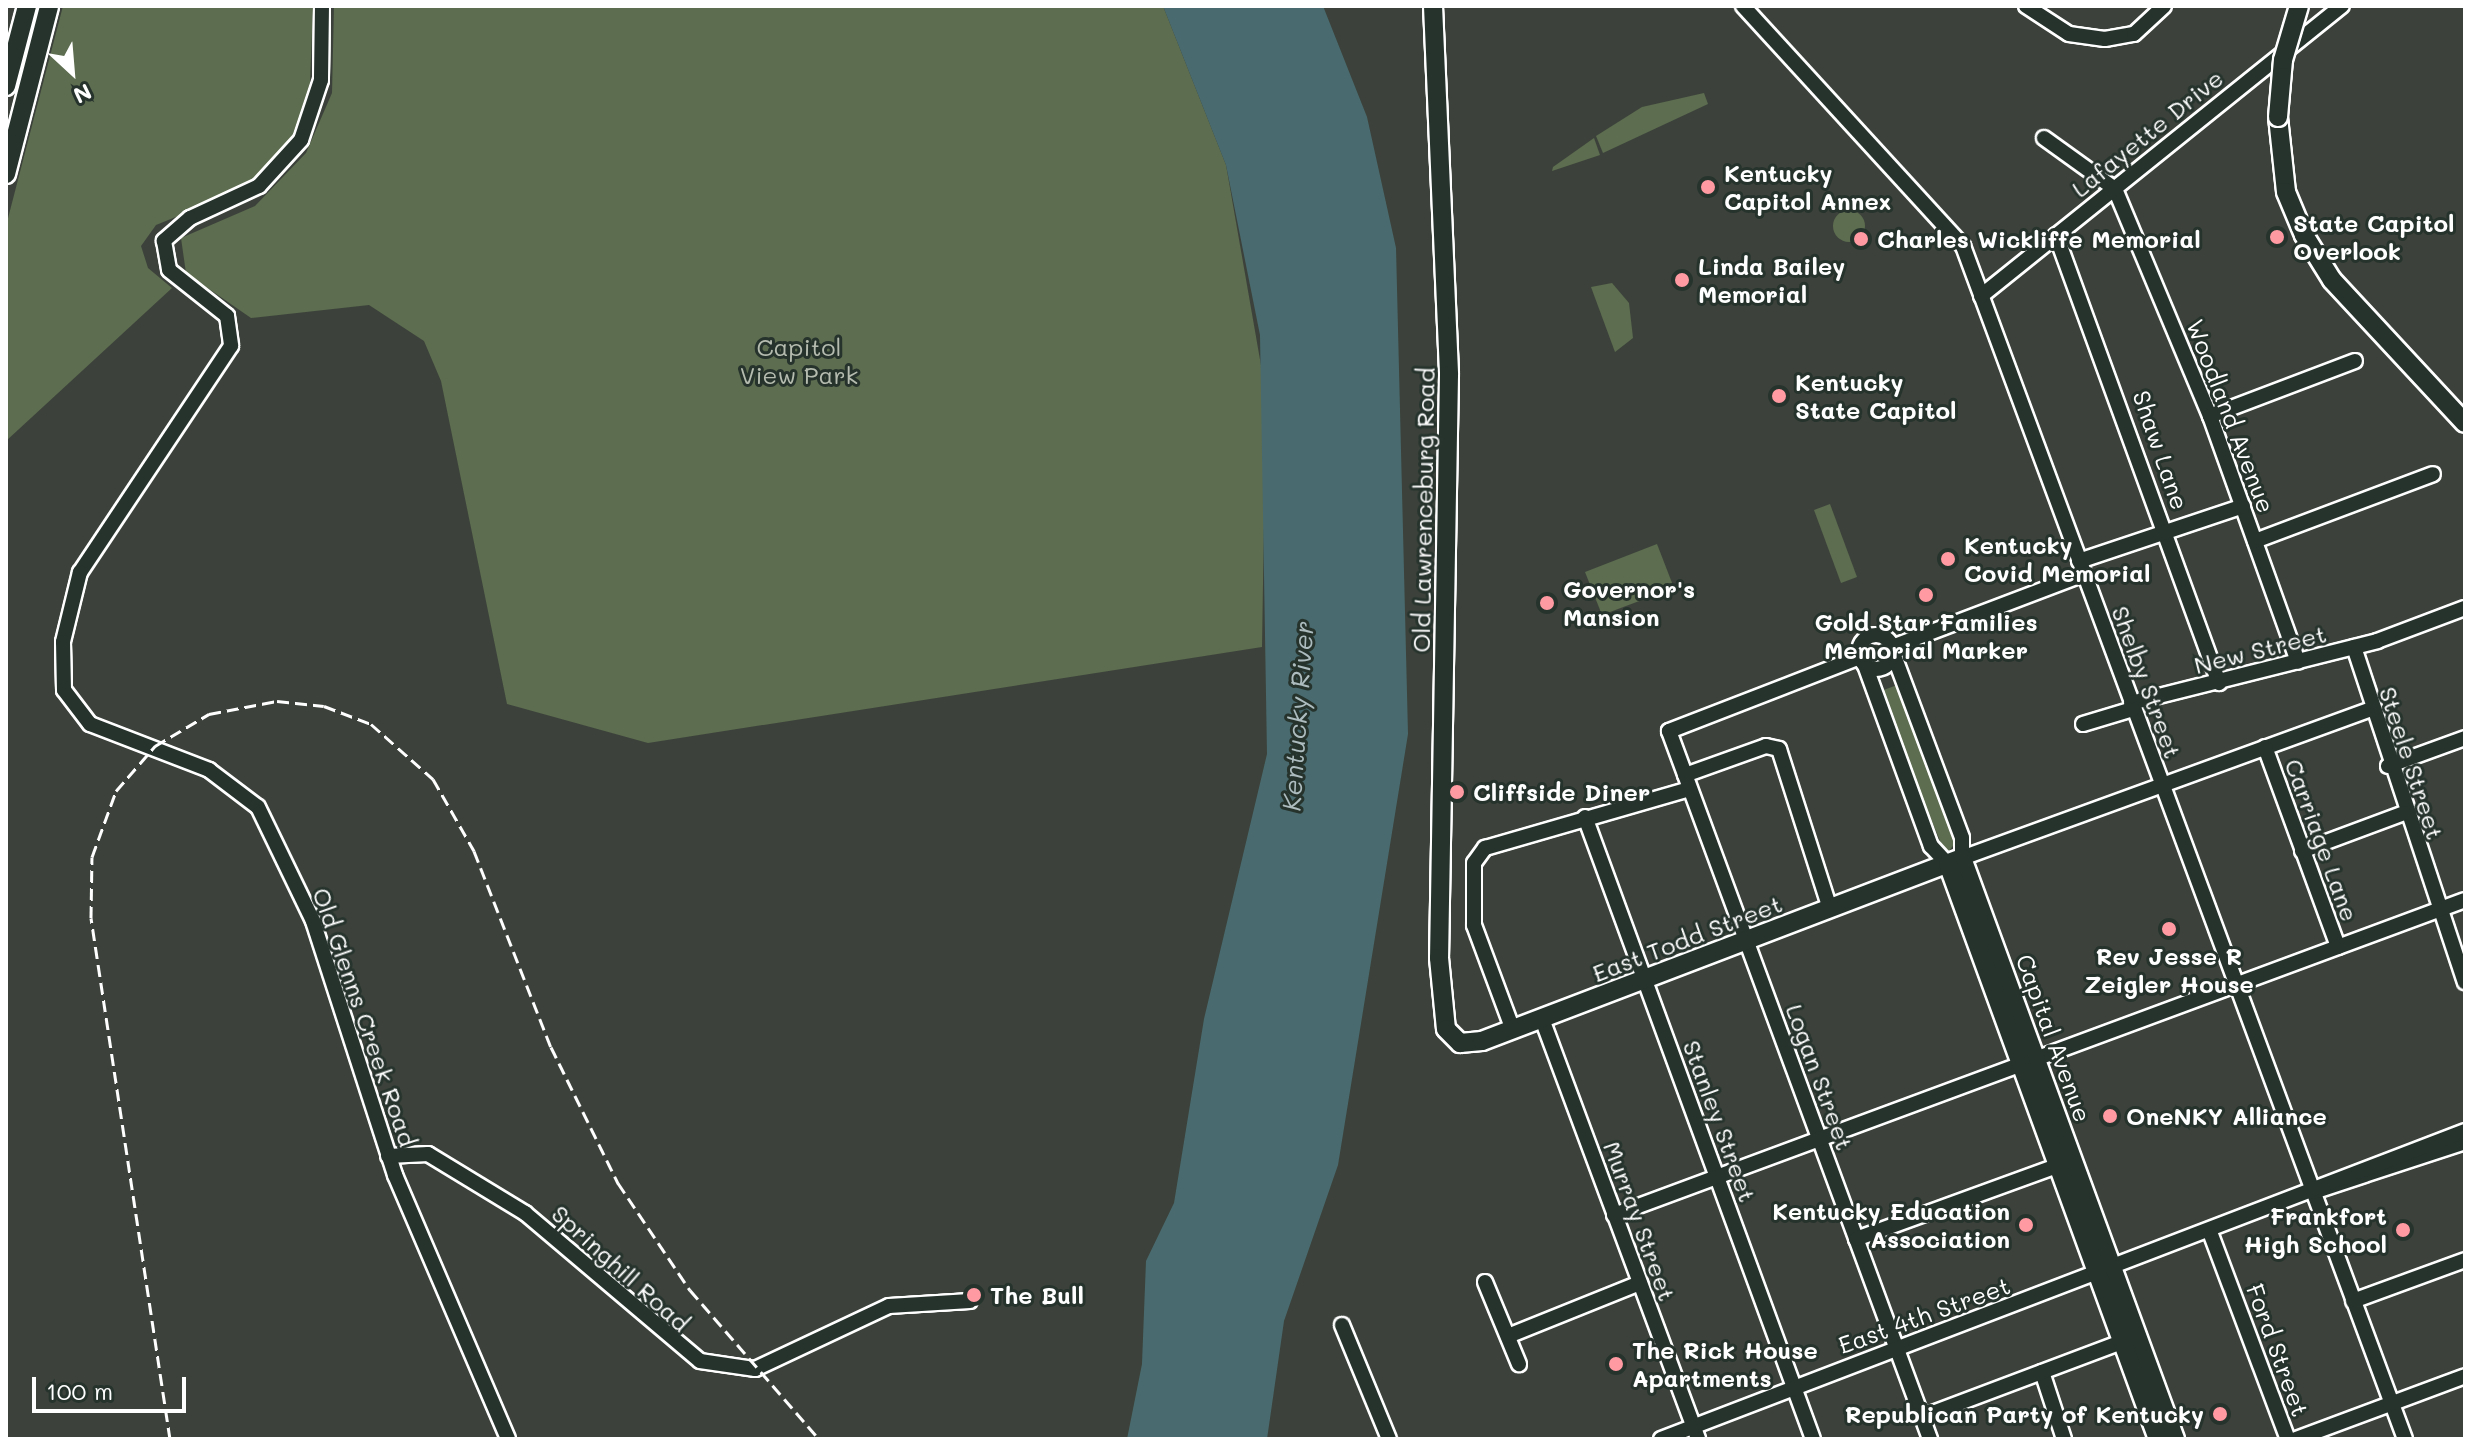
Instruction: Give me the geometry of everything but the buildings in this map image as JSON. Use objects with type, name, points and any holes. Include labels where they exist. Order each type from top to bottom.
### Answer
[{"type":"main road","points":[[6,86],[27,6]]},
{"type":"main road","points":[[6,174],[49,6]]},
{"type":"main road","name":"Old Lawrenceburg Road","points":[[1433,6],[1449,375],[1442,1015]]},
{"type":"main road","points":[[2299,6],[2283,60],[2278,117],[2286,192],[2304,235],[2332,280],[2465,423]]},
{"type":"main road","name":"East Todd Street","points":[[1442,1015],[1460,1043],[1513,1030],[1955,861]]},
{"type":"main road","name":"Capital Avenue","points":[[1955,861],[2105,1271],[2175,1439]]},
{"type":"main road","name":"Capital Avenue","points":[[2131,1339],[2158,1439]]},
{"type":"street","name":"Old Glenns Creek Road","points":[[322,6],[320,90],[301,140],[262,183],[190,218],[164,241],[169,270],[227,316],[231,346],[85,562],[67,614],[63,675],[69,704],[90,724],[209,770],[258,807],[313,921],[388,1156],[508,1439]]},
{"type":"street","name":"Shelby Street","points":[[1743,6],[1953,231],[1981,296],[2405,1439]]},
{"type":"street","points":[[2026,6],[2078,36],[2134,34],[2164,6]]},
{"type":"street","name":"Lafayette Drive","points":[[1981,296],[2342,6]]},
{"type":"street","points":[[2044,138],[2115,189]]},
{"type":"street","name":"Woodland Avenue","points":[[2115,189],[2210,416],[2298,662]]},
{"type":"street","name":"Shaw Lane","points":[[2056,235],[2167,532],[2219,683]]},
{"type":"street","points":[[2210,416],[2355,361]]},
{"type":"street","points":[[2255,541],[2433,474]]},
{"type":"street","points":[[1897,647],[1872,635],[1862,661],[1880,668],[1897,647],[2167,532],[2243,506]]},
{"type":"street","name":"New Street","points":[[2083,724],[2132,706],[2354,647],[2465,608]]},
{"type":"street","name":"Capital Avenue","points":[[1862,661],[1931,846],[1955,861],[1962,838],[1897,647]]},
{"type":"street","name":"Steele Street","points":[[2354,647],[2369,710],[2465,982]]},
{"type":"street","name":"Logan Street","points":[[1862,661],[1669,731],[1930,1439]]},
{"type":"street","points":[[1955,861],[2369,710]]},
{"type":"street","points":[[2388,766],[2465,738]]},
{"type":"street","points":[[1513,1030],[1474,925],[1474,863],[1485,848],[1688,782],[1766,746],[1779,749],[1830,909]]},
{"type":"street","name":"Carriage Lane","points":[[2265,747],[2338,947]]},
{"type":"street","points":[[2302,851],[2404,813]]},
{"type":"street","name":"Stanley Street","points":[[1585,817],[1813,1439]]},
{"type":"street","points":[[1614,1215],[2028,1059],[2465,900]]},
{"type":"street","name":"Murray Street","points":[[1542,1019],[1695,1432]]},
{"type":"street","points":[[2312,1192],[2465,1131]]},
{"type":"street","points":[[2312,1192],[2465,1142]]},
{"type":"street","name":"Springhill Road","points":[[388,1156],[421,1151],[474,1180],[547,1230],[679,1349],[710,1364],[755,1369],[889,1306],[970,1301]]},
{"type":"street","points":[[1856,1239],[2066,1163]]},
{"type":"street","name":"East 4th Street","points":[[1661,1439],[1695,1432],[1794,1386],[2312,1192]]},
{"type":"street","name":"Ford Street","points":[[2210,1232],[2288,1439]]},
{"type":"street","points":[[2353,1301],[2465,1260]]},
{"type":"street","points":[[1485,1282],[1519,1364]]},
{"type":"street","points":[[1508,1336],[1640,1283]]},
{"type":"street","points":[[1342,1325],[1389,1439]]},
{"type":"street","points":[[1922,1417],[2131,1339]]},
{"type":"street","points":[[2042,1372],[2064,1439]]},
{"type":"street","points":[[2296,1439],[2465,1376]]},
{"type":"green space","points":[[63,6],[313,6],[309,108],[283,155],[242,190],[156,225],[141,246],[148,268],[172,288],[6,441],[6,226]]},
{"type":"green space","name":"Capitol View Park","points":[[334,6],[1163,6],[1226,165],[1266,394],[1262,647],[648,743],[507,704],[441,381],[424,341],[369,305],[251,318],[186,273],[181,238],[255,206],[306,153],[332,93]]},
{"type":"green space","points":[[1704,93],[1708,104],[1603,153],[1596,136],[1642,107]]},
{"type":"green space","points":[[1594,138],[1600,155],[1552,171],[1553,167]]},
{"type":"green space","points":[[1849,210],[1860,215],[1865,226],[1860,237],[1849,242],[1838,237],[1833,226],[1838,215]]},
{"type":"green space","points":[[1612,283],[1629,303],[1633,338],[1615,352],[1591,287]]},
{"type":"green space","points":[[1830,504],[1857,577],[1841,583],[1814,510]]},
{"type":"green space","points":[[1657,544],[1674,588],[1602,615],[1585,572]]},
{"type":"green space","points":[[1900,684],[1958,839],[1946,855],[1878,692]]},
{"type":"water","name":"Kentucky River","points":[[1163,6],[1323,6],[1367,117],[1396,248],[1408,734],[1338,1165],[1284,1321],[1267,1439],[1127,1439],[1142,1364],[1146,1261],[1174,1203],[1204,1019],[1267,754],[1260,335],[1226,165]]},
{"type":"railway","points":[[170,1439],[91,918],[92,857],[116,791],[155,746],[209,714],[277,701],[324,706],[371,724],[433,779],[474,851],[551,1047],[618,1183],[690,1290],[819,1439]]},
{"type":"place","name":"Kentucky Capitol Annex","points":[[1708,187]]},
{"type":"place","name":"State Capitol Overlook","points":[[2277,237]]},
{"type":"place","name":"Charles Wickliffe Memorial","points":[[1861,239]]},
{"type":"place","name":"Linda Bailey Memorial","points":[[1682,280]]},
{"type":"place","name":"Kentucky State Capitol","points":[[1779,396]]},
{"type":"place","name":"Kentucky Covid Memorial","points":[[1948,559]]},
{"type":"place","name":"Gold Star Families Memorial Marker","points":[[1926,595]]},
{"type":"place","name":"Governor's Mansion","points":[[1547,603]]},
{"type":"place","name":"Cliffside Diner","points":[[1457,792]]},
{"type":"place","name":"Rev Jesse R Zeigler House","points":[[2169,929]]},
{"type":"place","name":"OneNKY Alliance","points":[[2110,1116]]},
{"type":"place","name":"Kentucky Education Association","points":[[2026,1225]]},
{"type":"place","name":"Frankfort High School","points":[[2403,1230]]},
{"type":"place","name":"The Bull","points":[[974,1295]]},
{"type":"place","name":"The Rick House Apartments","points":[[1616,1364]]},
{"type":"place","name":"Republican Party of Kentucky","points":[[2220,1414]]}]
